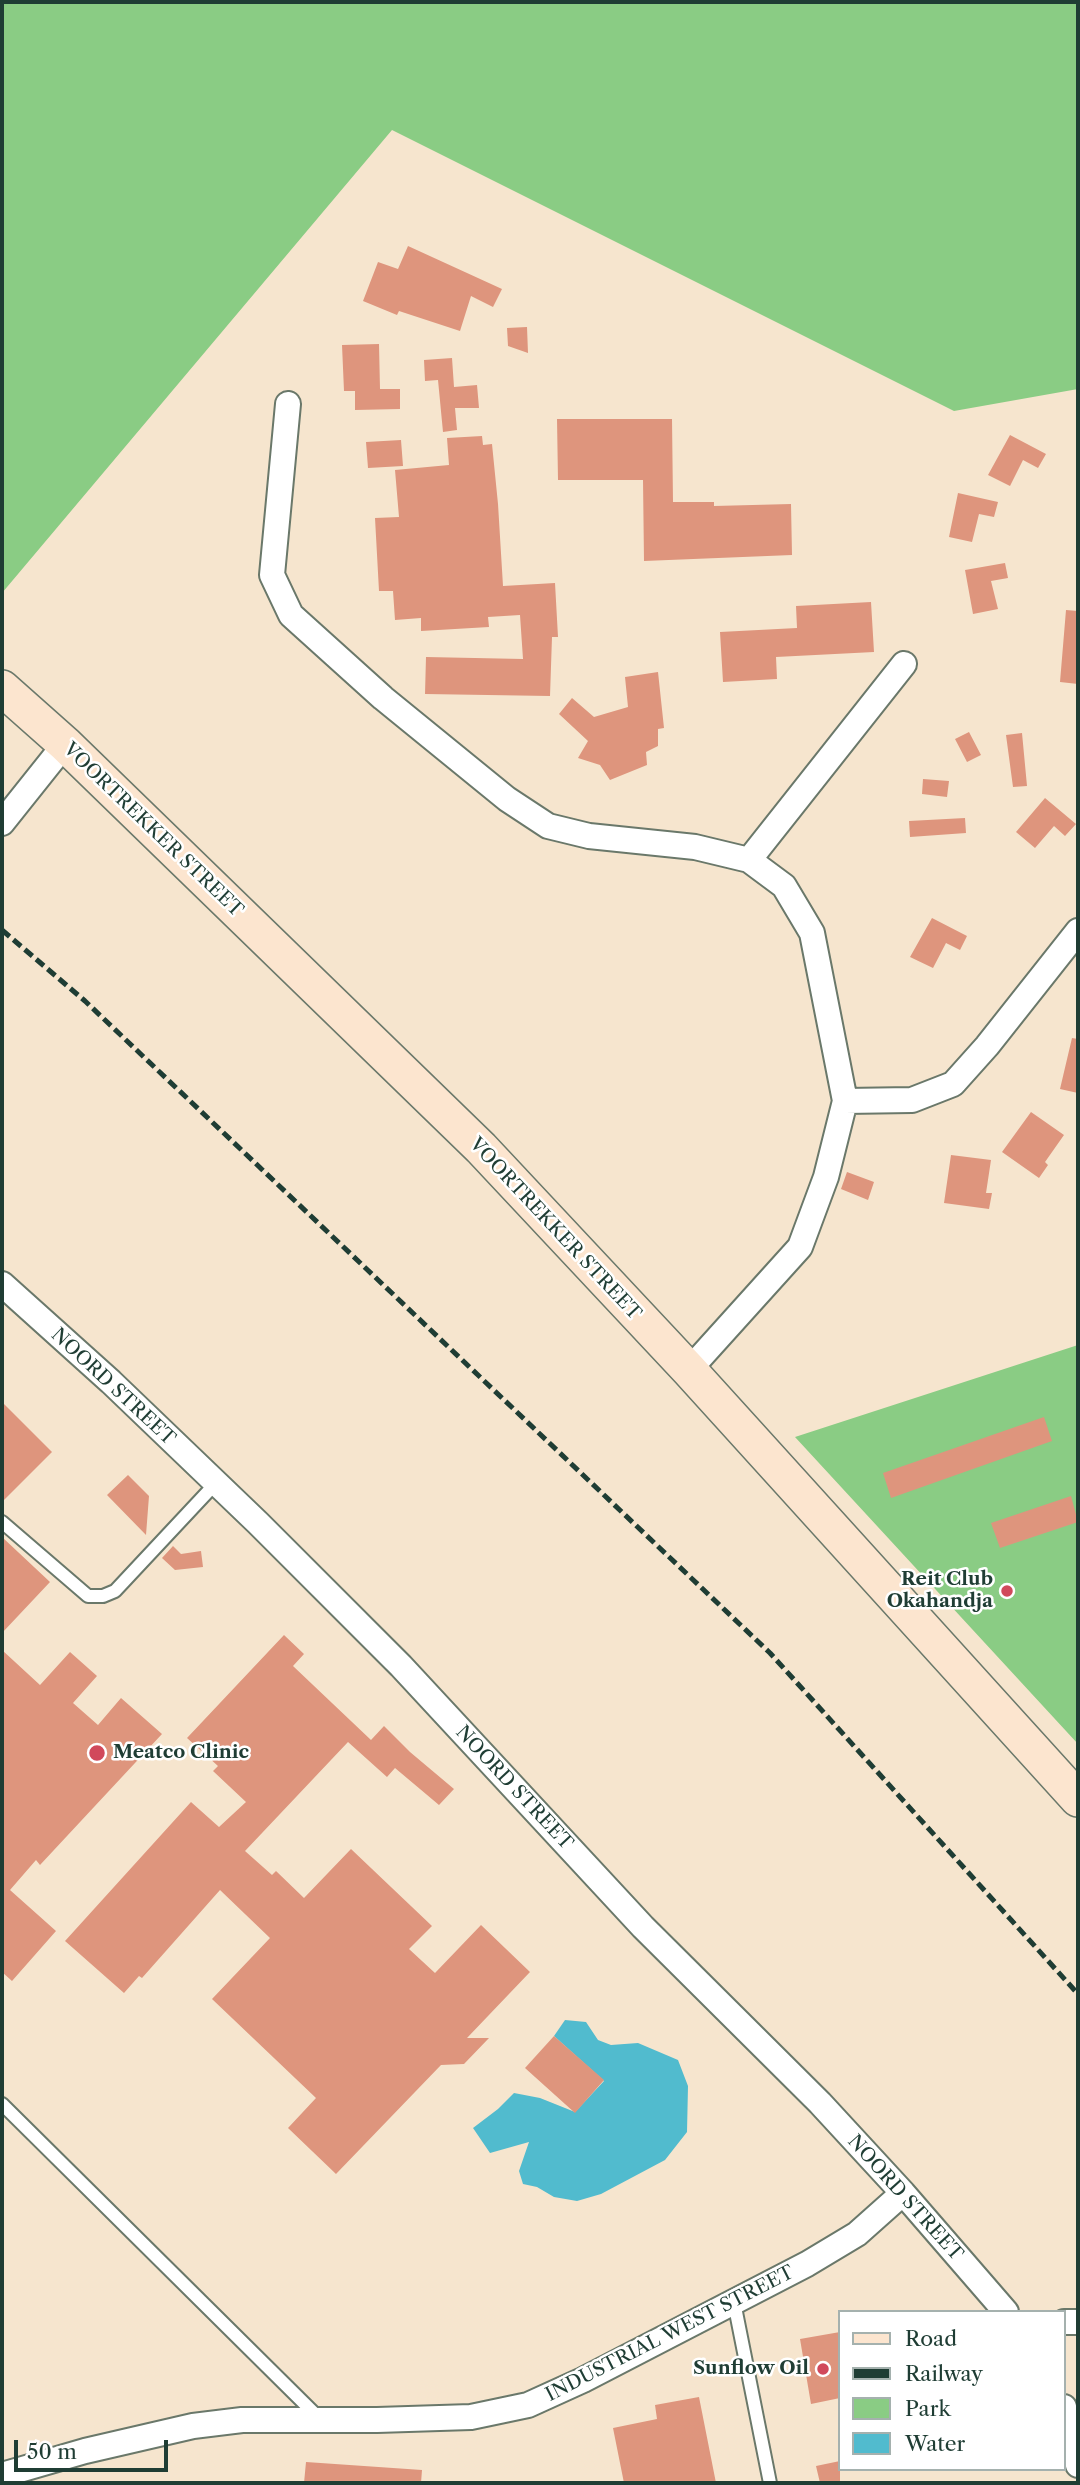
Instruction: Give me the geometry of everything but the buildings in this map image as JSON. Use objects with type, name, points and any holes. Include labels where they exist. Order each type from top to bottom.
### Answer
[{"type":"main road","name":"VOORTREKKER STREET","points":[[2,688],[65,744],[481,1149],[689,1370],[1078,1799]]},
{"type":"street","points":[[288,404],[272,575],[291,615],[383,698],[507,799],[548,826],[589,836],[695,848],[749,860],[784,886],[812,933],[845,1101],[826,1177],[800,1247],[689,1370]]},
{"type":"street","points":[[749,860],[904,664]]},
{"type":"street","points":[[2,822],[65,744]]},
{"type":"street","points":[[845,1101],[912,1100],[953,1084],[987,1046],[1078,931]]},
{"type":"street","name":"NOORD STREET","points":[[2,1284],[111,1382],[258,1523],[401,1666],[643,1927],[820,2103],[903,2193],[1004,2310]]},
{"type":"street","name":"INDUSTRIAL WEST STREET","points":[[2,2474],[193,2426],[243,2420],[471,2417],[528,2405],[583,2380],[734,2302],[857,2234],[903,2193]]},
{"type":"street","points":[[1066,2415],[1078,2465]]},
{"type":"lane","points":[[2,1522],[88,1596],[103,1596],[115,1591],[216,1483]]},
{"type":"lane","points":[[2,2104],[321,2420]]},
{"type":"lane","points":[[734,2302],[770,2483]]},
{"type":"green space","points":[[2,2],[1078,2],[1078,389],[954,411],[392,130],[2,593]]},
{"type":"green space","name":"Reit Club Okahandja","points":[[1078,1345],[1078,1744],[795,1437]]},
{"type":"water","points":[[565,2020],[586,2022],[598,2040],[611,2045],[638,2043],[678,2060],[688,2086],[687,2132],[665,2160],[601,2194],[577,2201],[554,2197],[537,2187],[523,2184],[519,2171],[529,2142],[490,2153],[473,2128],[514,2093],[540,2098],[575,2112],[604,2081],[554,2036]]},
{"type":"railway","points":[[2,930],[85,1001],[770,1653],[1078,1994]]},
{"type":"place","name":"Reit Club Okahandja","points":[[1007,1591]]},
{"type":"place","name":"Meatco Clinic","points":[[97,1753]]},
{"type":"place","name":"Sunflow Oil","points":[[823,2369]]}]
